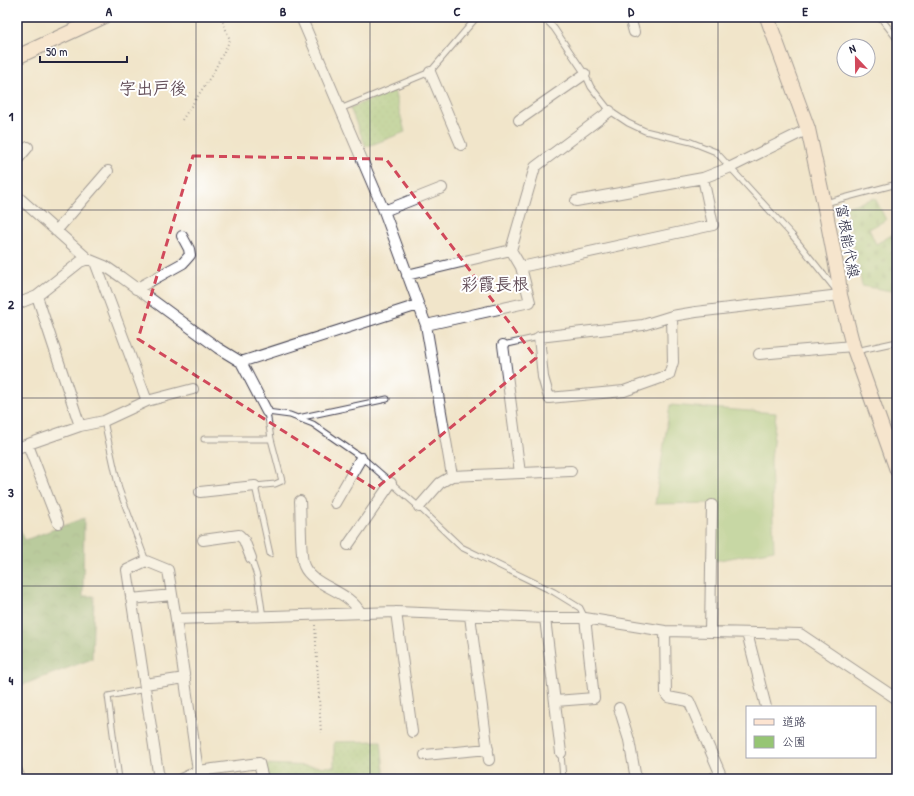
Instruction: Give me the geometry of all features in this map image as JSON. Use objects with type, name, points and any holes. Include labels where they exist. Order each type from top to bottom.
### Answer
[{"type":"main road","points":[[17,57],[103,17]]},
{"type":"main road","name":"富根能代線","points":[[767,17],[808,129],[838,275],[840,295],[855,348],[897,470]]},
{"type":"street","points":[[301,17],[384,211],[426,325],[452,476]]},
{"type":"street","points":[[630,17],[634,32]]},
{"type":"street","points":[[430,72],[461,145]]},
{"type":"street","points":[[519,120],[585,74]]},
{"type":"street","points":[[426,325],[530,302],[520,267],[511,250],[535,166],[610,110]]},
{"type":"street","points":[[576,201],[703,178],[731,167],[808,129]]},
{"type":"street","points":[[17,160],[28,147]]},
{"type":"street","points":[[56,231],[108,171]]},
{"type":"street","points":[[520,267],[713,225],[703,178]]},
{"type":"street","points":[[384,211],[442,188]]},
{"type":"street","points":[[17,196],[92,261],[116,274],[218,348],[241,362],[266,412]]},
{"type":"street","points":[[136,289],[183,263],[190,255],[189,249],[182,236]]},
{"type":"street","points":[[407,275],[511,250]]},
{"type":"street","points":[[17,304],[37,296],[80,262],[92,261]]},
{"type":"street","points":[[92,261],[147,401]]},
{"type":"street","points":[[672,316],[673,362],[669,375],[624,391],[548,398],[543,377],[539,337],[643,325],[672,316],[840,295]]},
{"type":"street","points":[[37,296],[80,426]]},
{"type":"street","points":[[241,362],[418,305]]},
{"type":"street","points":[[503,345],[520,473]]},
{"type":"street","points":[[759,354],[855,348]]},
{"type":"street","points":[[17,448],[80,426],[104,421],[147,401],[193,389]]},
{"type":"street","points":[[28,445],[58,523]]},
{"type":"street","points":[[335,503],[361,458]]},
{"type":"street","points":[[419,507],[440,483],[452,476],[571,471]]},
{"type":"street","points":[[348,545],[391,483]]},
{"type":"street","points":[[200,492],[255,486]]},
{"type":"street","points":[[300,501],[304,565],[311,576],[334,588],[357,605],[361,614]]},
{"type":"street","points":[[710,632],[712,505]]},
{"type":"street","points":[[203,540],[239,535],[244,540],[252,558]]},
{"type":"street","points":[[159,779],[146,686],[127,570],[146,561],[168,570],[198,771]]},
{"type":"street","points":[[132,599],[172,595]]},
{"type":"street","points":[[396,612],[412,732]]},
{"type":"street","points":[[176,619],[314,616],[396,612],[470,616],[585,618],[665,631],[800,634],[897,699]]},
{"type":"street","points":[[470,616],[489,760]]},
{"type":"street","points":[[545,618],[561,753]]},
{"type":"street","points":[[556,701],[594,698],[585,618]]},
{"type":"street","points":[[665,631],[666,694],[668,697],[689,701],[720,774],[712,779]]},
{"type":"street","points":[[747,633],[766,706]]},
{"type":"street","points":[[146,686],[185,678]]},
{"type":"street","points":[[619,708],[629,740],[636,779]]},
{"type":"street","points":[[425,755],[488,749]]},
{"type":"street","points":[[181,779],[198,771],[259,763],[263,779]]},
{"type":"street","points":[[17,771],[20,779]]},
{"type":"lane","points":[[340,109],[430,72],[477,17]]},
{"type":"lane","points":[[543,17],[554,28],[585,74],[591,87],[610,110],[628,123],[645,131],[691,142],[716,152],[792,235],[840,295]]},
{"type":"lane","points":[[880,17],[897,39]]},
{"type":"lane","points":[[824,203],[897,184]]},
{"type":"lane","points":[[503,345],[539,337]]},
{"type":"lane","points":[[855,348],[897,342]]},
{"type":"lane","points":[[298,418],[387,399]]},
{"type":"lane","points":[[270,554],[255,486],[275,484],[282,481],[271,439],[266,412],[298,418],[313,424],[361,458],[391,483],[419,507],[461,548],[554,592],[580,608],[585,618]]},
{"type":"lane","points":[[104,421],[120,489],[146,561]]},
{"type":"lane","points":[[204,439],[271,439]]},
{"type":"lane","points":[[252,558],[257,576],[263,617]]},
{"type":"lane","points":[[119,779],[108,696],[146,686]]},
{"type":"lane","points":[[561,753],[563,779]]},
{"type":"path","points":[[182,120],[213,73],[230,40],[221,17]]},
{"type":"path","points":[[314,616],[321,733]]},
{"type":"highlighted area","points":[[193,156],[386,159],[536,358],[375,489],[138,339]]},
{"type":"green space","points":[[394,90],[405,132],[366,147],[350,108]]},
{"type":"green space","points":[[875,198],[886,220],[869,229],[876,244],[897,232],[897,292],[862,286],[846,207]]},
{"type":"green space","points":[[670,405],[776,413],[771,460],[774,550],[714,561],[715,503],[655,504]]},
{"type":"green space","points":[[84,518],[83,596],[94,596],[92,659],[17,687],[17,523],[25,540]]},
{"type":"green space","points":[[381,741],[385,779],[269,779],[266,764],[334,767],[334,742]]},
{"type":"district","name":"字出戸後","points":[[153,87]]},
{"type":"district","name":"彩霞長根","points":[[495,283]]}]
